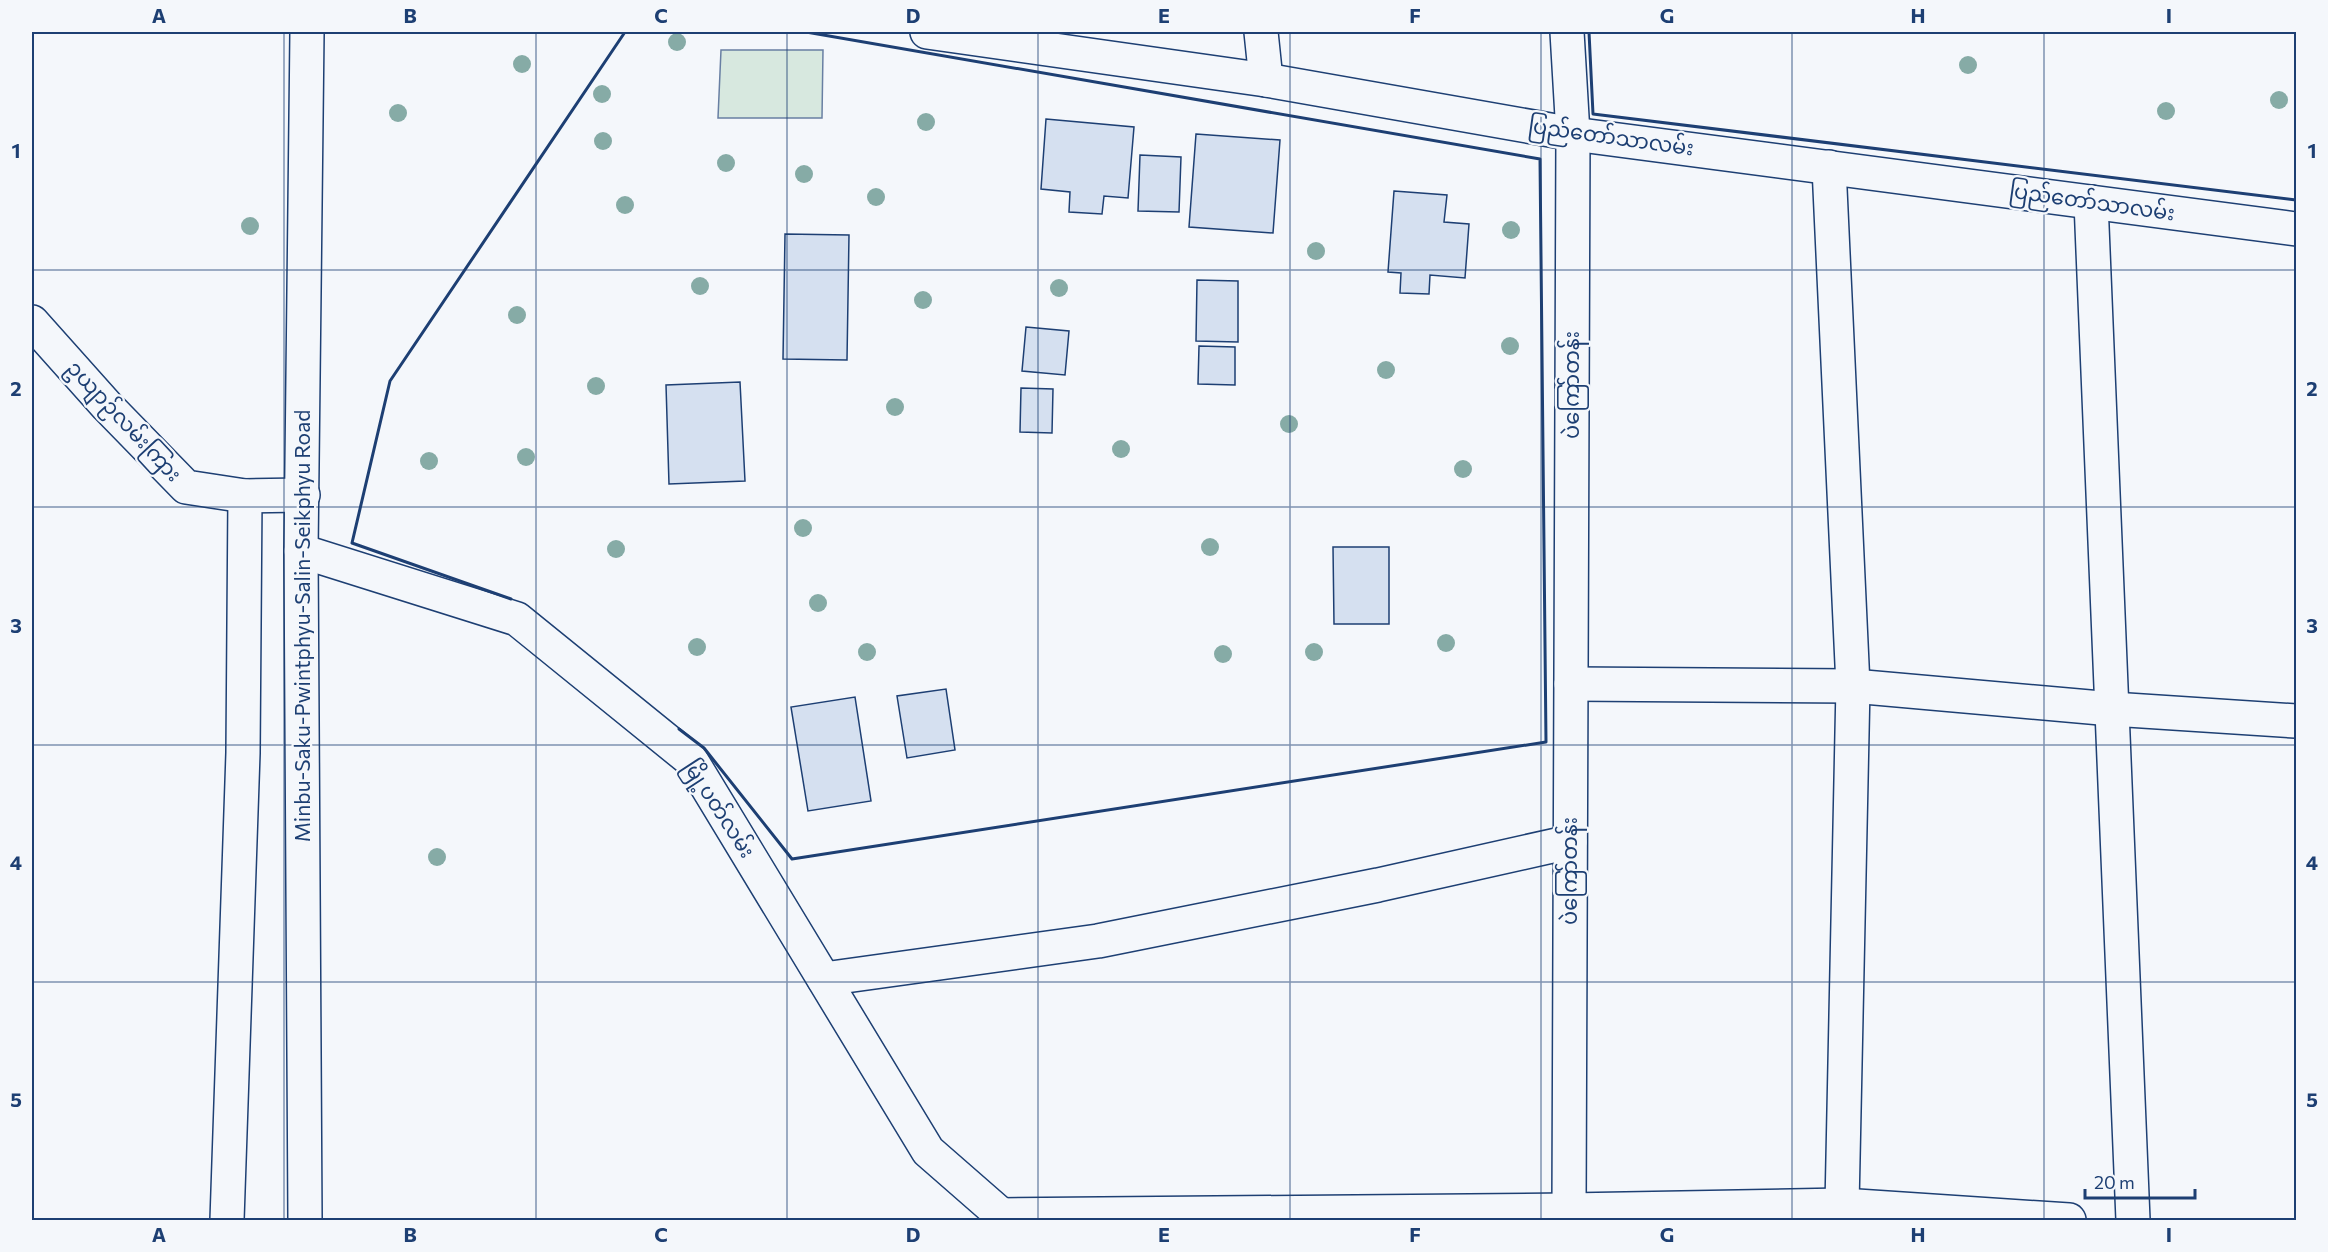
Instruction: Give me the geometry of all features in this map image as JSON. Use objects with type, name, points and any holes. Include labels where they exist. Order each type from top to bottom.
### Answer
[{"type":"street","name":"Minbu-Saku-Pwintphyu-Salin-Seikphyu Road","points":[[305,1221],[301,551],[307,32]]},
{"type":"street","name":"ပြည်တော်သာလမ်း","points":[[927,32],[973,35],[1266,80],[1573,134],[2296,229]]},
{"type":"street","points":[[1261,32],[1266,80]]},
{"type":"street","name":"ပဲကြော်တန်း","points":[[1558,1214],[1570,842],[1573,134],[1567,32]]},
{"type":"street","points":[[1829,167],[1853,686],[1842,1205]]},
{"type":"street","points":[[2091,202],[2133,1221]]},
{"type":"street","name":"ဥယျာဉ်လမ်းကြား","points":[[32,322],[107,406],[186,487],[245,496],[303,495]]},
{"type":"street","points":[[227,1221],[243,753],[245,496]]},
{"type":"street","name":"မြို့ပတ်လမ်း","points":[[301,551],[517,619],[691,760],[928,1151],[1003,1218]]},
{"type":"street","points":[[1571,684],[1853,686],[2112,709],[2296,721]]},
{"type":"street","points":[[824,979],[1098,941],[1378,885],[1570,842]]},
{"type":"street","points":[[1003,1218],[1558,1214],[1842,1205],[2069,1221]]},
{"type":"shaded area","points":[[721,50],[823,50],[822,118],[718,118]]},
{"type":"building","points":[[1046,119],[1134,127],[1128,198],[1104,196],[1102,214],[1069,212],[1070,192],[1041,189]]},
{"type":"building","points":[[1196,134],[1280,140],[1273,233],[1189,227]]},
{"type":"building","points":[[1140,155],[1181,157],[1179,212],[1138,211]]},
{"type":"building","points":[[1394,191],[1447,195],[1444,222],[1469,224],[1465,278],[1430,275],[1429,294],[1400,293],[1401,273],[1388,272]]},
{"type":"building","points":[[785,234],[849,235],[847,360],[783,359]]},
{"type":"building","points":[[1197,280],[1238,281],[1238,342],[1196,341]]},
{"type":"building","points":[[1026,327],[1069,331],[1065,375],[1022,371]]},
{"type":"building","points":[[1199,346],[1235,347],[1235,385],[1198,384]]},
{"type":"building","points":[[740,382],[745,481],[669,484],[666,385]]},
{"type":"building","points":[[1021,388],[1053,389],[1052,433],[1020,432]]},
{"type":"building","points":[[1333,547],[1389,547],[1389,624],[1334,624]]},
{"type":"building","points":[[946,689],[955,750],[907,758],[897,696]]},
{"type":"building","points":[[855,697],[871,801],[808,811],[791,707]]},
{"type":"wall","points":[[511,599],[352,543],[390,381],[625,32]]},
{"type":"wall","points":[[679,729],[704,748],[792,859],[1546,742],[1540,159],[806,32]]},
{"type":"wall","points":[[1589,32],[1593,114],[2296,200]]}]
